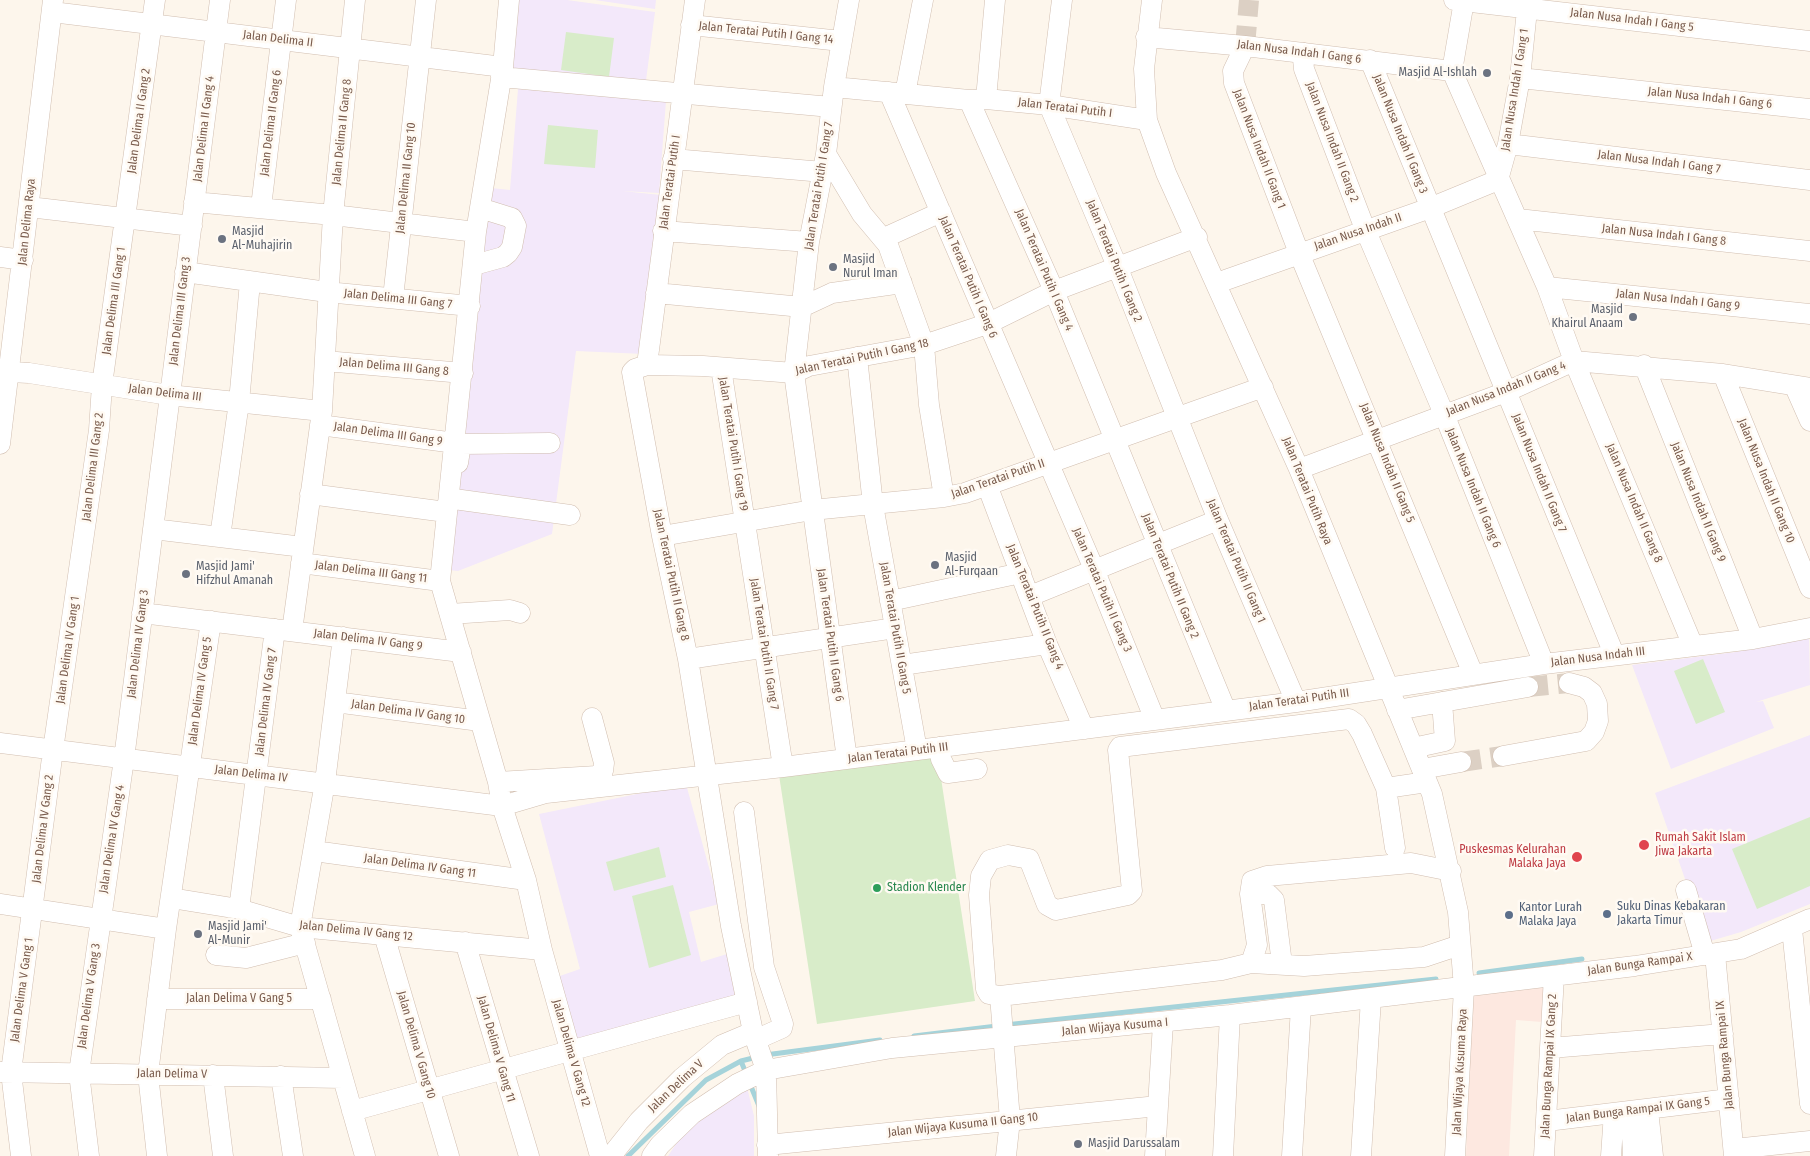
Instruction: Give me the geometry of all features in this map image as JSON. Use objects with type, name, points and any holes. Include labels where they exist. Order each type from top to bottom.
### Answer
[{"type":"street","name":"Jalan Delima II Gang 2","points":[[125,217],[155,0]]},
{"type":"street","name":"Jalan Delima II Gang 4","points":[[192,226],[220,0]]},
{"type":"street","name":"Jalan Delima II Gang 6","points":[[261,207],[286,0]]},
{"type":"street","name":"Jalan Delima II Gang 8","points":[[333,215],[355,0]]},
{"type":"street","name":"Jalan Delima II Gang 10","points":[[393,298],[426,0]]},
{"type":"street","points":[[510,0],[502,72],[476,232],[441,584],[498,782],[502,806],[526,880],[542,950]]},
{"type":"street","name":"Jalan Teratai Putih I","points":[[640,370],[656,294],[695,0]]},
{"type":"street","name":"Jalan Teratai Putih I Gang 7","points":[[794,373],[809,242],[824,163],[831,106],[849,0]]},
{"type":"street","points":[[897,93],[923,0]]},
{"type":"street","points":[[977,100],[995,0]]},
{"type":"street","points":[[1049,105],[1062,0]]},
{"type":"street","name":"Jalan Teratai Putih Raya","points":[[1152,0],[1146,37],[1144,69],[1147,120],[1166,173],[1197,237],[1299,469],[1432,794],[1451,871],[1458,912],[1464,988]]},
{"type":"street","points":[[1459,1],[1452,71],[1498,180],[1518,219],[1547,287],[1574,361]]},
{"type":"street","name":"Jalan Nusa Indah I Gang 5","points":[[1459,1],[1528,4],[1810,41]]},
{"type":"street","name":"Jalan Nusa Indah I Gang 1","points":[[1498,180],[1508,144],[1520,78],[1528,4]]},
{"type":"street","name":"Jalan Delima II","points":[[53,6],[153,24],[419,57],[502,72],[682,92]]},
{"type":"street","name":"Jalan Delima Raya","points":[[0,444],[53,6]]},
{"type":"street","name":"Jalan Teratai Putih I Gang 14","points":[[691,25],[841,41]]},
{"type":"street","name":"Jalan Nusa Indah I Gang 6","points":[[1146,37],[1244,46],[1452,71]]},
{"type":"street","name":"Jalan Nusa Indah II Gang 1","points":[[1244,46],[1233,71],[1234,83],[1299,253]]},
{"type":"street","name":"Jalan Nusa Indah II Gang 2","points":[[1305,54],[1303,59],[1304,69],[1365,229]]},
{"type":"street","name":"Jalan Nusa Indah II Gang 3","points":[[1370,60],[1430,208]]},
{"type":"street","name":"Jalan Nusa Indah I Gang 6","points":[[1520,78],[1810,109]]},
{"type":"street","name":"Jalan Teratai Putih I","points":[[834,87],[1049,105],[1147,120]]},
{"type":"street","points":[[682,92],[831,106]]},
{"type":"street","name":"Jalan Teratai Putih I Gang 6","points":[[897,93],[940,212],[1047,462]]},
{"type":"street","name":"Jalan Teratai Putih I Gang 4","points":[[977,100],[1115,441]]},
{"type":"street","name":"Jalan Teratai Putih I Gang 2","points":[[1049,105],[1117,266],[1177,419]]},
{"type":"street","name":"Jalan Nusa Indah I Gang 7","points":[[1508,144],[1810,180]]},
{"type":"street","points":[[673,159],[824,163],[862,214],[884,238],[902,283],[924,345],[929,405],[944,497]]},
{"type":"street","name":"Jalan Nusa Indah II","points":[[1217,283],[1365,229],[1430,208],[1498,180]]},
{"type":"street","points":[[194,202],[261,207],[476,232]]},
{"type":"street","points":[[29,207],[192,226]]},
{"type":"street","points":[[474,265],[502,257],[508,253],[512,247],[516,226],[512,218],[480,208]]},
{"type":"street","name":"Jalan Nusa Indah II Gang 7","points":[[1430,208],[1614,654]]},
{"type":"street","points":[[884,238],[940,212]]},
{"type":"street","points":[[284,630],[302,555],[321,418],[333,215]]},
{"type":"street","name":"Jalan Delima III Gang 1","points":[[102,384],[125,217]]},
{"type":"street","name":"Jalan Nusa Indah I Gang 8","points":[[1518,219],[1810,252]]},
{"type":"street","name":"Jalan Delima III Gang 3","points":[[153,529],[192,226]]},
{"type":"street","name":"Jalan Nusa Indah II Gang 6","points":[[1365,229],[1444,414],[1544,664]]},
{"type":"street","points":[[663,231],[809,242]]},
{"type":"street","name":"Jalan Teratai Putih I Gang 18","points":[[640,370],[721,368],[794,373],[809,366],[924,345],[987,324],[1054,291],[1197,237]]},
{"type":"street","name":"Jalan Nusa Indah II Gang 5","points":[[1299,253],[1378,440],[1473,674]]},
{"type":"street","points":[[0,257],[23,260]]},
{"type":"street","name":"Jalan Delima III Gang 7","points":[[185,272],[327,292],[470,306]]},
{"type":"street","points":[[220,537],[239,402],[250,282]]},
{"type":"street","points":[[656,294],[802,307],[832,293],[902,283]]},
{"type":"street","name":"Jalan Nusa Indah I Gang 9","points":[[1547,287],[1810,314]]},
{"type":"street","name":"Jalan Teratai Putih II Gang 5","points":[[857,357],[873,505],[917,750]]},
{"type":"street","name":"Jalan Delima III Gang 8","points":[[325,361],[463,373]]},
{"type":"street","name":"Jalan Nusa Indah II Gang 4","points":[[1299,469],[1506,392],[1574,361],[1644,365],[1723,374],[1803,387]]},
{"type":"street","name":"Jalan Nusa Indah II Gang 8","points":[[1574,361],[1693,646]]},
{"type":"street","name":"Jalan Nusa Indah II Gang 9","points":[[1644,365],[1753,639]]},
{"type":"street","name":"Jalan Teratai Putih I Gang 19","points":[[721,368],[745,521]]},
{"type":"street","name":"Jalan Teratai Putih II Gang 8","points":[[640,370],[662,536],[688,659],[707,776]]},
{"type":"street","name":"Jalan Delima III","points":[[10,372],[169,395],[239,402],[321,418]]},
{"type":"street","name":"Jalan Teratai Putih II Gang 6","points":[[794,373],[847,759]]},
{"type":"street","name":"Jalan Nusa Indah II Gang 10","points":[[1723,374],[1810,588]]},
{"type":"street","name":"Jalan Delima III Gang 2","points":[[82,549],[99,430],[102,384]]},
{"type":"street","name":"Jalan Teratai Putih II","points":[[662,536],[812,510],[944,497],[987,485],[1047,462],[1115,441],[1263,387]]},
{"type":"street","points":[[1803,387],[1810,421]]},
{"type":"street","name":"Jalan Delima III Gang 9","points":[[321,418],[455,443]]},
{"type":"street","name":"Jalan Teratai Putih II Gang 1","points":[[1177,419],[1296,702]]},
{"type":"street","name":"Jalan Teratai Putih II Gang 2","points":[[1115,441],[1226,711]]},
{"type":"street","points":[[450,505],[461,444],[550,443]]},
{"type":"street","name":"Jalan Teratai Putih II Gang 3","points":[[1047,462],[1094,569],[1155,720]]},
{"type":"street","name":"Jalan Teratai Putih II Gang 4","points":[[987,485],[1047,644],[1084,729]]},
{"type":"street","points":[[310,494],[570,515]]},
{"type":"street","points":[[1030,596],[1218,520]]},
{"type":"street","name":"Jalan Teratai Putih II Gang 7","points":[[745,521],[783,767]]},
{"type":"street","name":"Jalan Delima III Gang 11","points":[[153,529],[220,537],[441,584]]},
{"type":"street","name":"Jalan Delima IV Gang 3","points":[[124,759],[153,529]]},
{"type":"street","name":"Jalan Delima IV Gang 1","points":[[53,750],[82,549]]},
{"type":"street","points":[[890,601],[1021,573]]},
{"type":"street","points":[[450,614],[510,610],[520,613]]},
{"type":"street","points":[[142,613],[211,621]]},
{"type":"street","name":"Jalan Delima IV Gang 5","points":[[172,898],[211,621],[284,630]]},
{"type":"street","points":[[688,659],[895,628]]},
{"type":"street","name":"Jalan Delima IV Gang 9","points":[[284,630],[461,652]]},
{"type":"street","name":"Jalan Delima IV Gang 7","points":[[239,909],[257,774],[284,630]]},
{"type":"street","name":"Jalan Nusa Indah III","points":[[1387,687],[1614,654],[1809,631]]},
{"type":"street","name":"Jalan Delima IV Gang 10","points":[[325,782],[343,637]]},
{"type":"street","points":[[902,665],[1047,644]]},
{"type":"street","points":[[1503,756],[1586,741],[1594,732],[1598,721],[1597,704],[1592,694],[1584,687],[1569,683]]},
{"type":"street","name":"Jalan Teratai Putih III","points":[[502,806],[546,792],[783,767],[1296,702],[1387,687]]},
{"type":"street","points":[[1397,710],[1528,687]]},
{"type":"street","name":"Jalan Delima IV Gang 10","points":[[335,702],[480,721]]},
{"type":"street","points":[[1413,748],[1445,740],[1442,702]]},
{"type":"street","points":[[498,782],[597,776],[603,771],[604,763],[592,718]]},
{"type":"street","points":[[1395,848],[1386,788],[1362,734],[1356,724],[1349,720],[1120,747],[1118,750],[1132,891],[1128,895],[1056,910],[1047,905],[1029,859],[1008,855],[990,860],[981,876],[979,895],[986,989],[990,994],[1000,996],[1222,970],[1251,963],[1304,966],[1424,958],[1460,945]]},
{"type":"street","name":"Jalan Delima IV","points":[[0,744],[325,782],[502,806]]},
{"type":"street","points":[[939,747],[941,759],[948,773],[977,769]]},
{"type":"street","name":"Jalan Delima IV Gang 2","points":[[34,908],[53,750]]},
{"type":"street","name":"Jalan Delima IV Gang 4","points":[[100,920],[124,759]]},
{"type":"street","points":[[1386,788],[1461,762]]},
{"type":"street","points":[[707,776],[731,926],[747,1002],[768,1150]]},
{"type":"street","points":[[325,782],[303,935],[365,1156]]},
{"type":"street","points":[[652,1156],[660,1145],[692,1114],[755,1059],[782,1028],[783,1024],[764,967],[744,812]]},
{"type":"street","name":"Jalan Delima IV Gang 11","points":[[314,851],[526,880]]},
{"type":"street","points":[[1251,963],[1257,945],[1250,894],[1252,881],[1267,876],[1411,863],[1451,871]]},
{"type":"street","name":"Jalan Bunga Rampai IX","points":[[1686,890],[1710,954],[1723,1034],[1734,1152]]},
{"type":"street","points":[[1250,894],[1268,894],[1274,900],[1282,964]]},
{"type":"street","points":[[157,1156],[148,1074],[166,929],[172,898]]},
{"type":"street","name":"Jalan Delima IV Gang 12","points":[[172,898],[239,909],[303,935],[384,934],[542,950]]},
{"type":"street","points":[[0,904],[166,929]]},
{"type":"street","name":"Jalan Delima V Gang 1","points":[[21,1156],[5,1072],[34,908]]},
{"type":"street","name":"Jalan Delima V Gang 3","points":[[89,1156],[78,1073],[100,920]]},
{"type":"street","name":"Jalan Bunga Rampai X","points":[[1464,988],[1741,949],[1810,920]]},
{"type":"street","points":[[1792,929],[1805,998],[1810,1104]]},
{"type":"street","name":"Jalan Delima V Gang 10","points":[[384,934],[449,1156]]},
{"type":"street","points":[[216,955],[246,958],[303,935]]},
{"type":"street","name":"Jalan Delima V Gang 11","points":[[465,942],[528,1156]]},
{"type":"street","name":"Jalan Delima V Gang 12","points":[[542,950],[600,1156]]},
{"type":"street","name":"Jalan Bunga Rampai IX Gang 2","points":[[1544,1156],[1554,976]]},
{"type":"street","name":"Jalan Wijaya Kusuma I","points":[[755,1059],[892,1048],[1003,1027],[1162,1023],[1464,988]]},
{"type":"street","name":"Jalan Wijaya Kusuma Raya","points":[[1455,1156],[1464,988]]},
{"type":"street","points":[[1000,996],[1010,1120],[1006,1156]]},
{"type":"street","points":[[1361,1156],[1371,998]]},
{"type":"street","name":"Jalan Delima V Gang 5","points":[[157,999],[321,999]]},
{"type":"street","points":[[352,1111],[747,1002]]},
{"type":"street","points":[[1292,1156],[1301,1007]]},
{"type":"street","points":[[1223,1156],[1230,1015]]},
{"type":"street","points":[[1156,1156],[1162,1023]]},
{"type":"street","points":[[1550,1048],[1723,1034]]},
{"type":"street","name":"Jalan Delima V","points":[[611,1156],[639,1121],[682,1078],[722,1045],[755,1059]]},
{"type":"street","name":"Jalan Delima V","points":[[5,1072],[343,1078]]},
{"type":"street","points":[[213,1075],[222,1156]]},
{"type":"street","points":[[281,1076],[292,1156]]},
{"type":"street","name":"Jalan Bunga Rampai IX Gang 5","points":[[1547,1121],[1729,1099]]},
{"type":"street","name":"Jalan Wijaya Kusuma II Gang 10","points":[[768,1150],[1010,1120],[1158,1106]]},
{"type":"street","points":[[1612,1156],[1631,1111]]},
{"type":"street","points":[[1631,1111],[1633,1156]]},
{"type":"street","points":[[1631,1111],[1654,1156]]},
{"type":"street","points":[[1734,1152],[1810,1141]]},
{"type":"shaded area","points":[[518,0],[567,0],[655,12],[645,88],[509,70]]},
{"type":"shaded area","points":[[595,0],[656,0],[655,9]]},
{"type":"shaded area","points":[[518,89],[666,101],[659,193],[622,191],[661,195],[644,354],[576,351],[552,534],[458,571],[449,570],[491,188],[510,190]]},
{"type":"shaded area","points":[[1809,637],[1810,685],[1756,702],[1763,701],[1774,728],[1671,769],[1632,665],[1736,652]]},
{"type":"shaded area","points":[[1810,735],[1810,904],[1741,932],[1707,942],[1655,793]]},
{"type":"shaded area","points":[[686,784],[719,904],[689,912],[701,962],[727,954],[741,997],[571,1048],[551,979],[580,969],[539,814]]},
{"type":"shaded area","points":[[1545,985],[1542,1022],[1516,1020],[1509,1156],[1466,1156],[1473,992]]},
{"type":"shaded area","points":[[746,1083],[754,1116],[754,1156],[668,1156],[678,1141],[720,1098]]},
{"type":"green space","points":[[566,32],[614,38],[609,77],[561,70]]},
{"type":"green space","points":[[548,125],[598,130],[595,168],[544,164]]},
{"type":"green space","points":[[1703,659],[1725,712],[1696,724],[1674,671]]},
{"type":"green space","name":"Stadion Klender","points":[[937,752],[975,1001],[817,1024],[779,775]]},
{"type":"green space","points":[[1810,817],[1810,886],[1757,909],[1732,849]]},
{"type":"green space","points":[[659,847],[666,877],[614,891],[606,862]]},
{"type":"green space","points":[[673,885],[691,955],[649,968],[632,896]]},
{"type":"waterway","points":[[1479,973],[1582,959]]},
{"type":"waterway","points":[[1005,1025],[1436,979]]},
{"type":"waterway","points":[[914,1036],[997,1026]]},
{"type":"waterway","points":[[765,1055],[880,1040]]},
{"type":"waterway","points":[[628,1156],[706,1080],[741,1061],[757,1057]]},
{"type":"waterway","points":[[741,1061],[747,1076]]},
{"type":"waterway","points":[[750,1084],[759,1106]]},
{"type":"tunnel","points":[[1245,46],[1249,0]]},
{"type":"tunnel","points":[[1528,687],[1569,683]]},
{"type":"tunnel","points":[[1461,762],[1503,756]]},
{"type":"place","name":"Masjid Al-Ishlah","points":[[1487,73]]},
{"type":"place","name":"Masjid Al-Muhajirin","points":[[222,239]]},
{"type":"place","name":"Masjid Nurul Iman","points":[[833,267]]},
{"type":"place","name":"Masjid Khairul Anaam","points":[[1633,317]]},
{"type":"place","name":"Masjid Al-Furqaan","points":[[935,565]]},
{"type":"place","name":"Masjid Jami' Hifzhul Amanah","points":[[186,574]]},
{"type":"place","name":"Rumah Sakit Islam Jiwa Jakarta","points":[[1644,845]]},
{"type":"place","name":"Puskesmas Kelurahan Malaka Jaya","points":[[1577,857]]},
{"type":"place","name":"Stadion Klender","points":[[877,888]]},
{"type":"place","name":"Suku Dinas Kebakaran Jakarta Timur","points":[[1607,914]]},
{"type":"place","name":"Kantor Lurah Malaka Jaya","points":[[1509,915]]},
{"type":"place","name":"Masjid Jami' Al-Munir","points":[[198,934]]},
{"type":"place","name":"Masjid Darussalam","points":[[1078,1144]]}]
